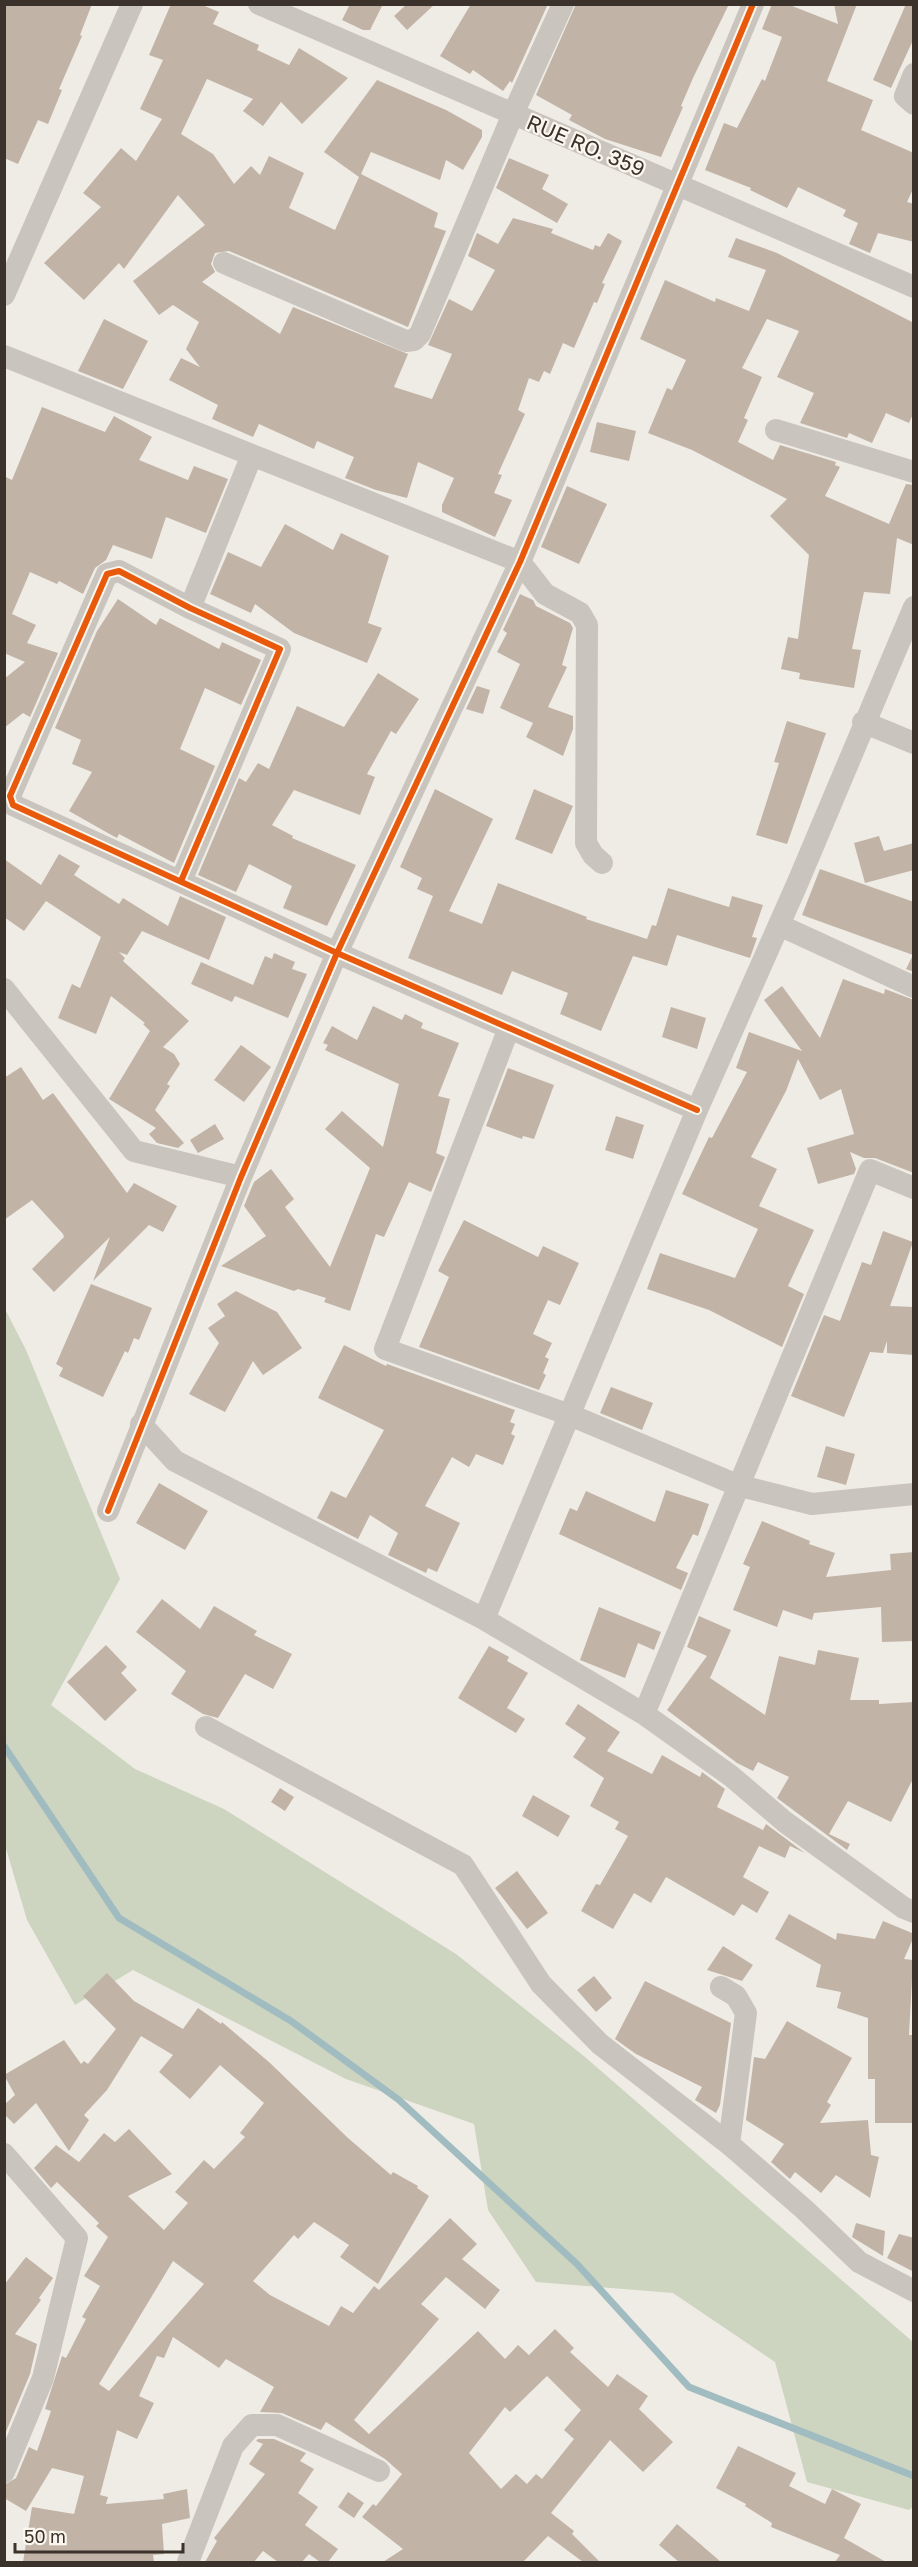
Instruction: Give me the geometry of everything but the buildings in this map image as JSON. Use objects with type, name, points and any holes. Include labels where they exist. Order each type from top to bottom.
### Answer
[{"type":"street","points":[[4,294],[132,4]]},
{"type":"street","name":"RUE RO. 359","points":[[259,4],[914,287]]},
{"type":"street","points":[[224,262],[406,340],[414,340],[420,334],[513,114],[563,4]]},
{"type":"street","points":[[108,1511],[242,1177],[337,953],[520,562],[676,183],[753,4]]},
{"type":"street","points":[[914,74],[905,96],[914,104]]},
{"type":"street","points":[[4,356],[520,562],[545,594],[580,613],[586,625],[586,843],[602,864]]},
{"type":"street","points":[[776,430],[914,472]]},
{"type":"street","points":[[190,608],[252,455]]},
{"type":"street","points":[[181,881],[280,653],[278,646],[190,608],[119,571],[107,574],[10,796],[12,805],[337,953],[697,1110]]},
{"type":"street","points":[[484,1620],[697,1110],[779,926],[863,722],[914,607]]},
{"type":"street","points":[[863,722],[914,743]]},
{"type":"street","points":[[779,926],[914,987]]},
{"type":"street","points":[[4,989],[134,1151],[242,1177]]},
{"type":"street","points":[[508,1028],[386,1348],[570,1415],[737,1485],[812,1504],[914,1494]]},
{"type":"street","points":[[644,1714],[737,1485],[870,1170],[914,1188]]},
{"type":"street","points":[[141,1424],[175,1461],[484,1620],[644,1714],[731,1776],[794,1829],[904,1908],[914,1912]]},
{"type":"street","points":[[206,1727],[463,1865],[541,1984],[600,2044],[729,2145],[805,2210],[859,2262],[914,2291]]},
{"type":"street","points":[[721,1987],[736,1996],[746,2013],[729,2145]]},
{"type":"street","points":[[4,2154],[78,2238],[43,2378],[4,2472]]},
{"type":"street","points":[[188,2562],[233,2446],[252,2425],[277,2425],[379,2471]]},
{"type":"green space","points":[[4,1307],[26,1350],[120,1579],[51,1705],[135,1769],[224,1809],[456,1954],[585,2057],[913,2342],[913,2507],[909,2510],[807,2482],[775,2362],[673,2293],[536,2282],[488,2210],[474,2124],[346,2079],[133,1970],[75,2005],[27,1920],[5,1845]]},
{"type":"waterway","points":[[4,1746],[119,1918],[291,2021],[399,2100],[577,2264],[689,2387],[914,2476]]},
{"type":"cycle path","points":[[108,1511],[241,1177],[337,953],[520,562],[753,4]]},
{"type":"cycle path","points":[[181,881],[280,649],[190,608],[119,571],[107,574],[10,796],[13,805],[337,953],[697,1110]]}]
